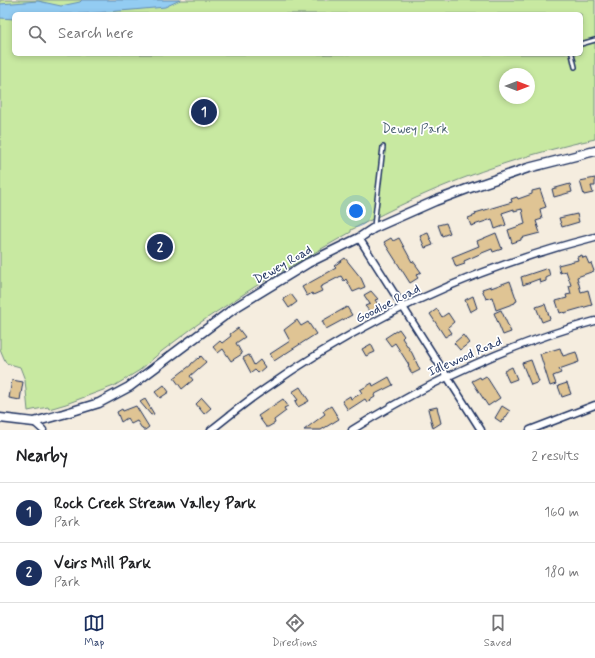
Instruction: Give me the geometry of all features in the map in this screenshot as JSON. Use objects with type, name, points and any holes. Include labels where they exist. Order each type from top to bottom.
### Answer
[{"type":"street","name":"Dewey Road","points":[[1,419],[34,422],[99,403],[129,387],[236,307],[308,263],[359,238],[374,228],[435,201],[467,189],[528,168],[595,151]]},
{"type":"street","name":"Goodloe Road","points":[[211,430],[262,391],[321,352],[403,306],[475,275],[536,254],[595,237]]},
{"type":"street","points":[[359,238],[481,430]]},
{"type":"street","name":"Idlewood Road","points":[[352,430],[386,409],[447,376],[518,346],[595,321]]},
{"type":"street","points":[[530,430],[595,405]]},
{"type":"street","points":[[34,422],[43,430]]},
{"type":"lane","points":[[583,43],[595,40]]},
{"type":"lane","points":[[572,56],[575,67]]},
{"type":"lane","points":[[374,228],[383,147]]},
{"type":"green space","name":"Dewey Park","points":[[0,0],[595,0],[595,139],[549,150],[482,171],[408,202],[351,230],[351,232],[256,286],[198,324],[162,351],[140,370],[114,386],[49,409],[48,407],[28,411],[25,380],[20,367],[6,363],[0,349]]},
{"type":"water","points":[[82,0],[180,0],[165,7],[106,12],[12,12],[12,19],[0,18],[0,4],[38,1],[61,6],[80,2]]},
{"type":"building","points":[[595,178],[595,186],[591,186],[593,193],[584,195],[580,181]]},
{"type":"building","points":[[570,184],[572,192],[554,197],[552,189]]},
{"type":"building","points":[[540,189],[546,207],[540,209],[542,219],[536,221],[540,233],[521,238],[521,240],[512,243],[508,230],[525,224],[522,209],[514,211],[514,209],[502,213],[506,225],[495,229],[492,219],[471,226],[468,218],[476,215],[475,213],[512,202],[511,199],[517,197],[518,199],[532,194],[532,191]]},
{"type":"building","points":[[577,214],[579,222],[562,227],[559,218]]},
{"type":"building","points":[[446,223],[450,233],[442,236],[438,225]]},
{"type":"building","points":[[428,233],[433,245],[425,248],[420,236]]},
{"type":"building","points":[[496,233],[502,249],[493,252],[492,249],[464,261],[465,264],[456,267],[452,257],[479,246],[477,241]]},
{"type":"building","points":[[391,238],[393,241],[399,238],[412,262],[413,261],[421,272],[416,275],[418,278],[410,283],[384,242]]},
{"type":"building","points":[[582,255],[583,258],[586,257],[589,264],[591,263],[594,271],[577,277],[581,292],[588,290],[592,305],[560,313],[556,301],[567,298],[566,295],[571,294],[569,286],[571,285],[566,271],[560,273],[558,265],[578,260],[577,257]]},
{"type":"building","points":[[345,258],[361,278],[365,287],[353,292],[346,279],[344,281],[341,276],[320,287],[322,291],[313,295],[312,293],[307,296],[302,287],[336,268],[334,266]]},
{"type":"building","points":[[548,268],[550,276],[546,278],[546,281],[540,283],[539,279],[523,285],[521,277]]},
{"type":"building","points":[[510,281],[517,301],[496,310],[492,297],[486,299],[482,289],[491,286],[491,288]]},
{"type":"building","points":[[371,291],[378,299],[375,300],[381,308],[371,313],[365,306],[370,304],[364,295]]},
{"type":"building","points":[[291,294],[297,302],[289,308],[283,299]]},
{"type":"building","points":[[473,296],[477,308],[470,312],[465,300]]},
{"type":"building","points":[[545,304],[550,319],[542,322],[536,307]]},
{"type":"building","points":[[347,307],[352,315],[326,329],[322,321]]},
{"type":"building","points":[[437,309],[442,317],[448,313],[454,322],[448,327],[452,333],[445,337],[430,314]]},
{"type":"building","points":[[501,310],[511,332],[503,335],[494,313]]},
{"type":"building","points":[[297,320],[301,326],[308,322],[316,334],[274,361],[270,354],[290,341],[284,330]]},
{"type":"building","points":[[238,328],[245,337],[236,343],[242,354],[231,361],[223,349],[218,353],[213,347],[220,341],[222,343]]},
{"type":"building","points":[[399,329],[404,336],[402,338],[412,353],[420,370],[412,374],[408,366],[409,365],[395,343],[391,346],[385,338]]},
{"type":"building","points":[[463,335],[469,343],[460,350],[454,343]]},
{"type":"building","points":[[371,344],[375,352],[366,356],[362,349]]},
{"type":"building","points":[[560,348],[563,356],[576,352],[579,362],[559,369],[561,373],[553,376],[556,384],[550,386],[540,354]]},
{"type":"building","points":[[249,355],[254,365],[260,360],[265,367],[258,373],[255,370],[251,373],[243,358]]},
{"type":"building","points":[[201,356],[206,362],[190,376],[193,380],[182,389],[174,378]]},
{"type":"building","points":[[531,360],[539,382],[531,385],[522,363]]},
{"type":"building","points":[[512,367],[517,379],[509,382],[504,371]]},
{"type":"building","points":[[486,376],[500,398],[488,406],[472,381]]},
{"type":"building","points":[[389,377],[393,385],[377,393],[374,395],[375,397],[367,402],[365,399],[348,410],[342,401],[350,396],[351,399],[362,393],[360,390],[372,383],[373,386]]},
{"type":"building","points":[[12,380],[23,382],[20,400],[9,398]]},
{"type":"building","points":[[567,383],[571,394],[562,397],[558,386]]},
{"type":"building","points":[[164,385],[169,392],[160,398],[155,392]]},
{"type":"building","points":[[300,387],[309,401],[298,407],[295,401],[298,400],[292,392]]},
{"type":"building","points":[[202,398],[211,408],[204,414],[196,404]]},
{"type":"building","points":[[145,399],[154,414],[151,415],[140,402]]},
{"type":"building","points":[[283,399],[288,406],[284,408],[286,411],[274,420],[275,423],[266,427],[258,416]]},
{"type":"building","points":[[136,406],[149,427],[145,430],[143,430],[137,421],[131,424],[127,418],[121,422],[117,412],[122,409],[123,411]]},
{"type":"building","points":[[331,406],[339,419],[321,430],[304,430],[325,414],[323,411]]},
{"type":"building","points":[[502,406],[510,411],[501,422],[495,418]]},
{"type":"building","points":[[437,407],[441,423],[433,428],[428,409]]},
{"type":"place","name":"Rock Creek Stream Valley Park","points":[[204,112]]},
{"type":"place","name":"Veirs Mill Park","points":[[160,247]]}]
